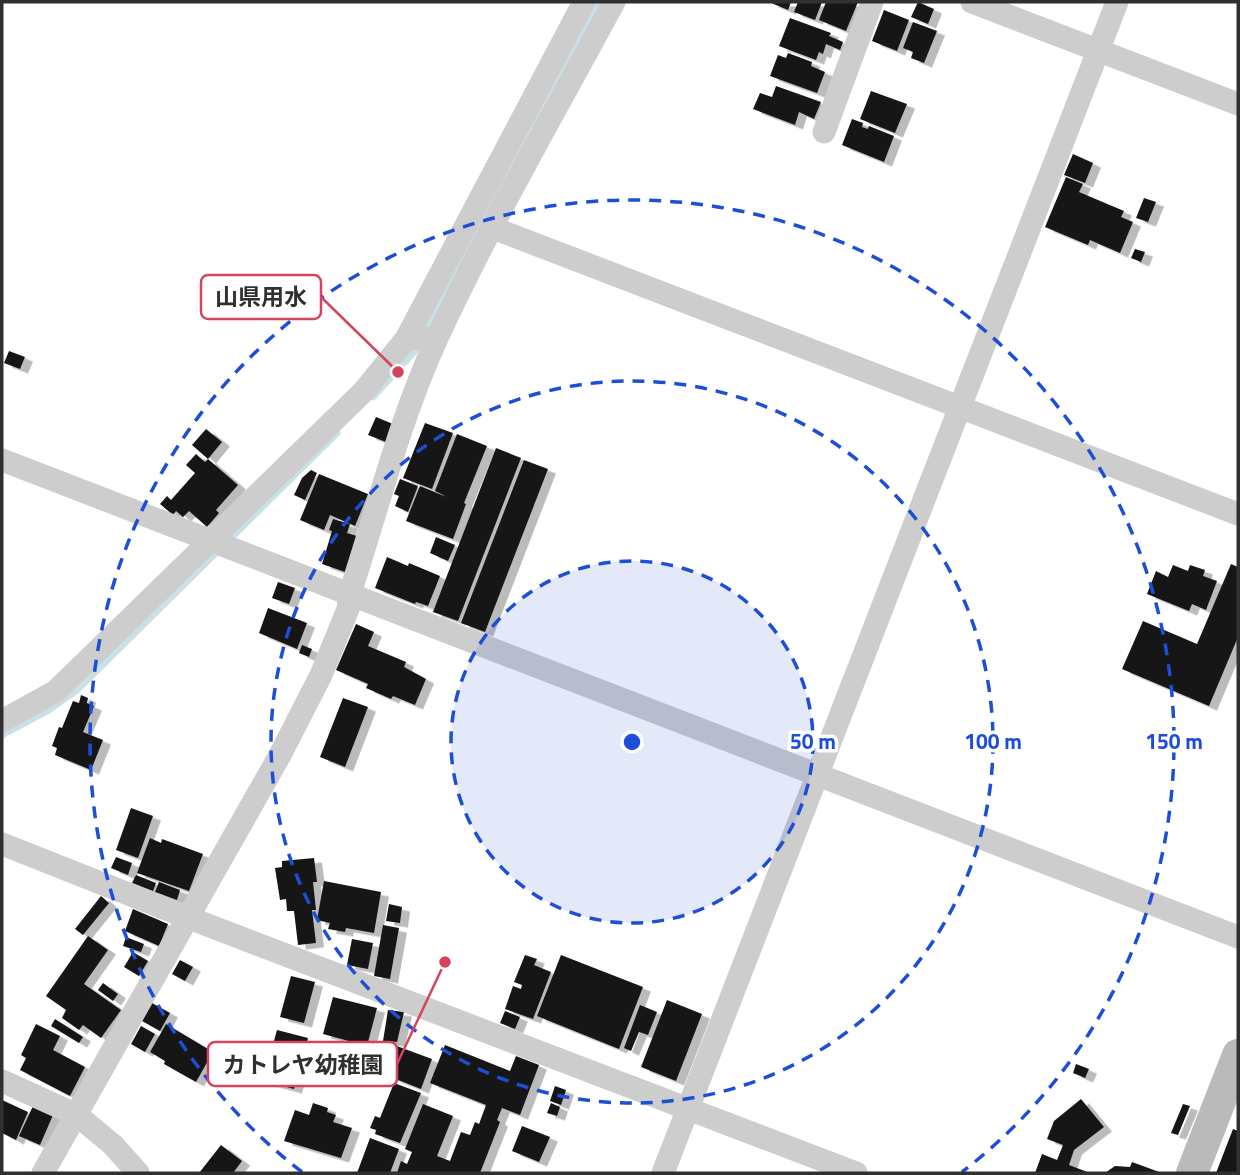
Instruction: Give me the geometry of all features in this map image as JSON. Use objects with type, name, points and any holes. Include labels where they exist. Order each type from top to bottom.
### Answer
[{"type":"street","points":[[2,721],[56,691],[365,391],[406,339],[584,2]]},
{"type":"street","points":[[43,1173],[280,755],[321,675],[348,609],[350,593],[406,418],[437,338],[614,2]]},
{"type":"street","points":[[824,132],[872,2]]},
{"type":"street","points":[[972,2],[1238,104]]},
{"type":"street","points":[[663,1173],[1117,2]]},
{"type":"street","points":[[493,228],[1238,514]]},
{"type":"street","points":[[406,339],[437,338]]},
{"type":"street","points":[[2,460],[1238,937]]},
{"type":"street","points":[[2,844],[188,918],[856,1173]]},
{"type":"street","points":[[1192,1173],[1238,1055]]},
{"type":"street","points":[[2,1081],[77,1115],[113,1145],[138,1173]]},
{"type":"building","points":[[769,2],[791,2],[788,10]]},
{"type":"building","points":[[798,2],[822,2],[815,20],[794,12]]},
{"type":"building","points":[[826,2],[858,2],[846,31],[819,20]]},
{"type":"building","points":[[918,2],[934,9],[928,24],[911,17]]},
{"type":"building","points":[[884,10],[909,20],[897,51],[872,41]]},
{"type":"building","points":[[790,18],[831,33],[829,36],[843,42],[840,50],[826,44],[823,54],[819,52],[816,60],[779,46]]},
{"type":"building","points":[[913,22],[937,31],[924,63],[911,58],[913,52],[903,48]]},
{"type":"building","points":[[788,53],[812,62],[811,66],[825,72],[817,93],[770,76],[778,55],[786,58]]},
{"type":"building","points":[[776,86],[821,102],[814,119],[799,112],[795,125],[753,109],[760,93],[772,97]]},
{"type":"building","points":[[871,91],[907,104],[895,133],[860,119]]},
{"type":"building","points":[[852,119],[863,123],[862,127],[868,129],[869,126],[894,136],[884,162],[842,145]]},
{"type":"building","points":[[1073,154],[1093,163],[1085,183],[1064,175]]},
{"type":"building","points":[[1066,177],[1083,184],[1079,192],[1124,211],[1121,217],[1133,222],[1120,253],[1090,240],[1088,245],[1045,227]]},
{"type":"building","points":[[1144,198],[1156,202],[1148,222],[1136,218]]},
{"type":"building","points":[[1135,249],[1145,252],[1141,262],[1131,258]]},
{"type":"building","points":[[9,351],[25,357],[20,369],[4,363]]},
{"type":"building","points":[[376,417],[393,424],[386,442],[368,435]]},
{"type":"building","points":[[425,423],[453,433],[432,489],[403,478]]},
{"type":"building","points":[[206,429],[222,442],[208,459],[192,445]]},
{"type":"building","points":[[457,434],[487,446],[453,539],[406,521],[420,486],[447,497],[435,491]]},
{"type":"building","points":[[496,448],[521,458],[458,621],[433,612]]},
{"type":"building","points":[[196,454],[205,462],[208,459],[238,485],[216,510],[219,513],[207,527],[189,511],[183,517],[176,511],[173,515],[160,504],[167,496],[171,500],[195,473],[186,465]]},
{"type":"building","points":[[524,460],[548,469],[485,632],[461,623]]},
{"type":"building","points":[[311,470],[317,473],[305,500],[294,495],[302,478]]},
{"type":"building","points":[[319,474],[368,494],[355,526],[330,515],[324,530],[300,520]]},
{"type":"building","points":[[400,479],[418,486],[408,512],[395,506],[399,496],[394,494]]},
{"type":"building","points":[[333,519],[350,524],[347,533],[357,536],[345,572],[322,564]]},
{"type":"building","points":[[436,537],[455,545],[448,561],[430,553]]},
{"type":"building","points":[[387,557],[440,576],[428,606],[416,602],[415,604],[375,588]]},
{"type":"building","points":[[1231,564],[1238,567],[1238,637],[1209,706],[1122,669],[1143,621],[1197,644]]},
{"type":"building","points":[[1173,565],[1188,571],[1190,565],[1205,570],[1203,576],[1217,581],[1206,610],[1192,604],[1189,611],[1147,594],[1156,571],[1168,577]]},
{"type":"building","points":[[278,582],[295,588],[289,604],[272,598]]},
{"type":"building","points":[[268,608],[307,623],[297,649],[259,633]]},
{"type":"building","points":[[356,624],[374,632],[368,646],[406,662],[404,667],[426,679],[415,705],[393,696],[391,699],[366,688],[368,684],[336,670]]},
{"type":"building","points":[[302,645],[312,649],[309,657],[299,653]]},
{"type":"building","points":[[81,695],[88,698],[87,703],[94,706],[83,732],[103,740],[91,770],[55,755],[57,748],[52,746],[73,701],[79,703]]},
{"type":"building","points":[[343,698],[368,707],[345,767],[320,757]]},
{"type":"building","points":[[131,808],[153,816],[138,858],[116,850]]},
{"type":"building","points":[[150,838],[161,843],[162,839],[203,854],[189,891],[137,873]]},
{"type":"building","points":[[116,857],[132,863],[128,875],[111,868]]},
{"type":"building","points":[[314,858],[316,910],[312,910],[316,943],[298,945],[294,911],[287,911],[286,899],[280,900],[275,868],[282,867],[282,861]]},
{"type":"building","points":[[136,875],[156,883],[153,891],[132,883]]},
{"type":"building","points":[[324,881],[381,892],[374,933],[346,928],[345,932],[328,929],[330,923],[317,920]]},
{"type":"building","points":[[159,882],[180,890],[177,900],[155,892]]},
{"type":"building","points":[[101,896],[109,903],[83,935],[75,929]]},
{"type":"building","points":[[389,904],[402,907],[400,923],[386,921]]},
{"type":"building","points":[[133,909],[168,924],[159,946],[125,931]]},
{"type":"building","points":[[383,925],[399,928],[390,979],[374,976]]},
{"type":"building","points":[[88,936],[108,950],[84,984],[121,1010],[101,1038],[83,1025],[79,1030],[62,1018],[66,1010],[46,996]]},
{"type":"building","points":[[126,937],[144,944],[141,952],[123,946]]},
{"type":"building","points":[[352,939],[373,943],[368,969],[347,965]]},
{"type":"building","points":[[133,952],[148,961],[139,976],[124,967]]},
{"type":"building","points":[[525,955],[537,959],[534,965],[551,972],[533,1019],[505,1009],[513,986],[521,989],[522,985],[514,982]]},
{"type":"building","points":[[561,955],[643,987],[619,1049],[537,1016]]},
{"type":"building","points":[[180,960],[193,967],[185,981],[172,974]]},
{"type":"building","points":[[291,976],[315,982],[304,1023],[280,1017]]},
{"type":"building","points":[[103,983],[118,994],[113,1001],[98,990]]},
{"type":"building","points":[[333,997],[377,1008],[367,1046],[323,1034]]},
{"type":"building","points":[[667,1000],[702,1014],[676,1081],[641,1067]]},
{"type":"building","points":[[152,1003],[170,1013],[160,1031],[142,1021]]},
{"type":"building","points":[[640,1005],[657,1012],[648,1035],[639,1032],[631,1051],[624,1048]]},
{"type":"building","points":[[388,1010],[404,1012],[397,1042],[383,1041]]},
{"type":"building","points":[[505,1011],[520,1017],[515,1029],[500,1023]]},
{"type":"building","points":[[55,1019],[83,1037],[79,1043],[51,1026]]},
{"type":"building","points":[[36,1024],[60,1036],[53,1050],[85,1067],[70,1096],[20,1070],[26,1058],[21,1055]]},
{"type":"building","points":[[166,1024],[213,1052],[196,1082],[164,1064],[165,1061],[150,1052]]},
{"type":"building","points":[[141,1026],[155,1034],[145,1052],[131,1044]]},
{"type":"building","points":[[277,1030],[308,1038],[294,1089],[263,1081]]},
{"type":"building","points":[[394,1045],[432,1059],[421,1089],[383,1074]]},
{"type":"building","points":[[445,1045],[510,1071],[516,1056],[539,1065],[520,1115],[502,1108],[497,1120],[500,1122],[480,1173],[397,1173],[401,1161],[407,1164],[412,1152],[405,1149],[423,1104],[453,1116],[437,1156],[450,1161],[461,1132],[470,1135],[475,1122],[479,1124],[486,1105],[430,1083]]},
{"type":"building","points":[[1076,1064],[1089,1069],[1085,1078],[1073,1073]]},
{"type":"building","points":[[394,1083],[421,1093],[400,1143],[375,1134],[376,1130],[370,1128],[375,1116],[380,1118]]},
{"type":"building","points":[[555,1086],[566,1090],[561,1105],[550,1101]]},
{"type":"building","points":[[1081,1099],[1104,1127],[1074,1150],[1069,1165],[1090,1173],[1035,1173],[1042,1154],[1057,1160],[1063,1145],[1047,1139],[1054,1121]]},
{"type":"building","points":[[2,1100],[28,1112],[16,1140],[2,1133]]},
{"type":"building","points":[[313,1103],[328,1108],[327,1112],[336,1115],[333,1122],[352,1128],[341,1158],[284,1141],[295,1110],[309,1115]]},
{"type":"building","points":[[551,1103],[560,1107],[557,1116],[547,1113]]},
{"type":"building","points":[[1183,1104],[1190,1106],[1178,1135],[1171,1133]]},
{"type":"building","points":[[33,1106],[53,1115],[40,1145],[19,1136]]},
{"type":"building","points":[[522,1126],[550,1137],[539,1162],[512,1151]]},
{"type":"building","points":[[1233,1129],[1238,1131],[1238,1173],[1216,1173]]},
{"type":"building","points":[[370,1138],[399,1149],[390,1173],[357,1173]]},
{"type":"building","points":[[221,1145],[242,1161],[233,1173],[199,1173]]},
{"type":"building","points":[[1132,1162],[1162,1173],[1105,1173],[1115,1166],[1130,1167]]},
{"type":"waterway","points":[[373,397],[414,352],[600,2]]},
{"type":"waterway","points":[[2,735],[49,710],[77,690],[337,433]]},
{"type":"place","name":"山県用水","points":[[398,372]]},
{"type":"place","name":"カトレヤ幼稚園","points":[[445,962]]}]
